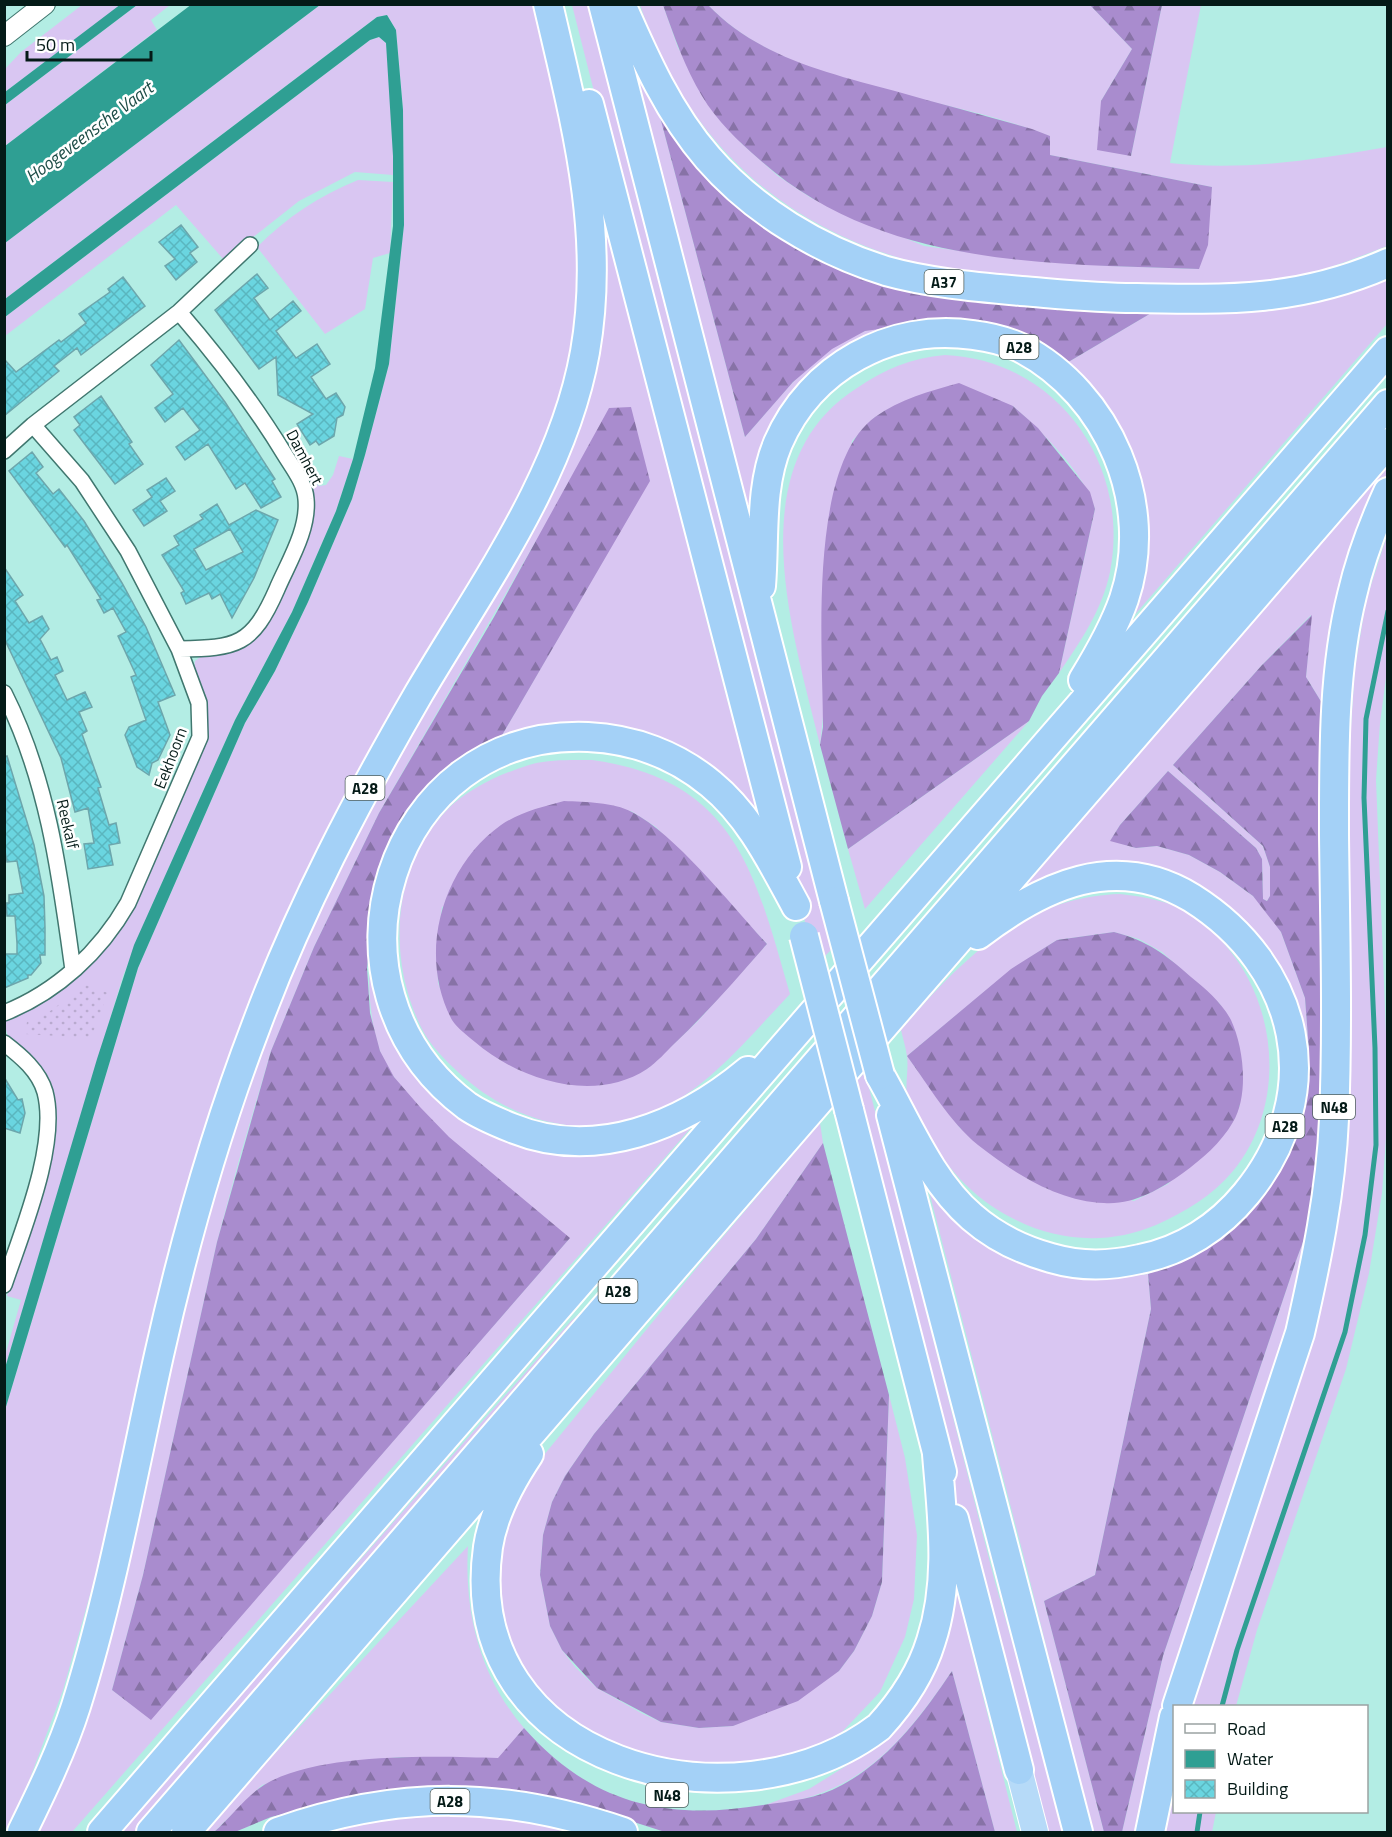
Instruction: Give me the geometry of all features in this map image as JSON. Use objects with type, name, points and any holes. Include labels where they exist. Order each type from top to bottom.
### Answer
[{"type":"highway","name":"A28","points":[[22,1833],[51,1770],[75,1709],[109,1587],[160,1352],[205,1175],[257,1022],[299,922],[355,807],[517,526],[551,460],[570,406],[584,354],[592,289],[592,229],[573,113],[548,4]]},
{"type":"highway","name":"A28","points":[[563,4],[849,1110]]},
{"type":"highway","name":"A28","points":[[186,1833],[574,1384],[934,970],[999,919],[1033,897],[1070,882],[1118,876],[1158,882],[1186,894],[1214,912],[1239,933],[1262,961],[1278,992],[1290,1028],[1294,1062],[1292,1100],[1281,1139],[1264,1172],[1235,1207],[1204,1233],[1154,1257],[1101,1266],[1067,1263],[1029,1252],[998,1236],[971,1217],[944,1188],[880,1075],[834,901],[603,4]]},
{"type":"highway","name":"A37","points":[[621,4],[665,97],[708,158],[766,210],[808,238],[887,271],[989,288],[1091,297],[1216,300],[1286,295],[1352,277],[1388,263]]},
{"type":"highway","name":"A28","points":[[102,1833],[805,1024],[1048,740],[1110,635],[1125,598],[1134,536],[1125,474],[1113,442],[1098,415],[1074,388],[1045,363],[1019,347],[992,338],[960,333],[930,332],[896,338],[861,352],[832,371],[811,392],[794,414],[778,445],[769,477],[764,510],[759,609]]},
{"type":"highway","points":[[1048,740],[1388,351]]},
{"type":"highway","name":"A28","points":[[151,1833],[1388,404]]},
{"type":"highway","points":[[934,970],[1388,443]]},
{"type":"highway","name":"N48","points":[[1179,1705],[1300,1333],[1314,1274],[1328,1189],[1334,1119],[1334,778],[1339,671],[1351,596],[1373,525],[1388,492]]},
{"type":"highway","name":"A28","points":[[796,906],[760,841],[736,808],[711,784],[681,763],[647,747],[612,738],[569,737],[532,742],[500,753],[471,770],[447,789],[427,810],[410,834],[394,863],[386,899],[382,938],[383,974],[402,1028],[421,1060],[442,1083],[468,1107],[496,1121],[530,1135],[559,1141],[593,1141],[637,1134],[669,1122],[735,1082],[805,1024]]},
{"type":"highway","points":[[880,1075],[1078,1833]]},
{"type":"highway","name":"N48","points":[[849,1110],[1035,1833]]},
{"type":"highway","name":"N48","points":[[574,1384],[519,1469],[501,1506],[488,1545],[486,1578],[490,1631],[498,1658],[517,1693],[548,1733],[584,1762],[621,1780],[662,1794],[703,1799],[749,1798],[796,1785],[837,1764],[866,1741],[896,1708],[916,1677],[931,1643],[940,1604],[944,1562],[937,1454]]},
{"type":"highway","points":[[1150,1833],[1173,1722]]},
{"type":"highway","name":"A28","points":[[278,1833],[323,1817],[417,1800],[475,1801],[524,1806],[563,1814],[623,1833]]},
{"type":"street","points":[[4,36],[37,7]]},
{"type":"street","points":[[4,451],[33,424],[179,312],[250,245]]},
{"type":"street","name":"Damhert","points":[[179,312],[244,391],[297,474],[306,499],[299,539],[270,604],[254,631],[242,641],[228,647],[179,649]]},
{"type":"street","name":"Eekhoorn","points":[[4,1013],[39,996],[73,970],[102,943],[128,903],[200,737],[199,703],[179,649],[128,551],[82,482],[33,424]]},
{"type":"street","name":"Reekalf","points":[[4,693],[22,728],[55,844],[73,970]]},
{"type":"street","points":[[4,1043],[26,1060],[44,1091],[48,1134],[4,1285]]},
{"type":"shaded area","points":[[82,5],[121,5],[5,92],[5,69],[21,52]]},
{"type":"shaded area","points":[[137,5],[170,5],[151,20],[157,30],[5,146],[5,105]]},
{"type":"shaded area","points":[[320,5],[535,5],[564,122],[582,240],[578,317],[569,372],[546,441],[523,495],[352,788],[186,1195],[95,1577],[63,1690],[29,1781],[5,1832],[5,1410],[138,968],[245,723],[275,671],[308,602],[352,499],[365,455],[389,364],[404,225],[403,110],[396,30],[387,15],[377,17],[5,299],[5,243]]},
{"type":"shaded area","points":[[572,5],[588,5],[697,419],[831,950],[816,965]]},
{"type":"shaded area","points":[[640,5],[663,5],[678,48],[741,143],[778,176],[811,198],[924,246],[997,256],[1111,266],[1198,269],[1212,187],[1050,155],[1049,136],[962,109],[869,86],[824,72],[781,55],[742,33],[708,5],[1090,5],[1132,49],[1101,101],[1131,156],[1162,5],[1201,5],[1170,163],[1252,165],[1306,160],[1387,147],[1387,246],[1339,264],[1289,278],[1209,286],[1129,285],[1015,278],[954,271],[914,262],[865,246],[820,225],[779,200],[743,170],[711,135],[683,96],[659,52]]},
{"type":"shaded area","points":[[379,37],[386,43],[394,100],[393,175],[355,172],[299,201],[224,260],[176,205],[5,336],[5,317],[370,40]]},
{"type":"shaded area","points":[[630,59],[655,98],[745,437],[799,376],[830,349],[865,331],[902,326],[817,374],[753,534]]},
{"type":"shaded area","points":[[358,180],[393,182],[390,253],[373,258],[365,309],[325,334],[257,247],[304,208]]},
{"type":"shaded area","points":[[598,195],[719,670],[762,828],[669,748],[494,749],[649,481],[536,541],[379,813],[314,947],[271,1051],[217,1242],[143,1575],[112,1690],[151,1719],[569,1239],[462,1150],[409,1097],[390,1071],[379,1048],[371,1012],[369,976],[375,903],[384,1009],[517,1142],[697,1121],[72,1832],[30,1832],[250,1060],[348,844],[561,464]]},
{"type":"shaded area","points":[[1387,270],[1387,324],[1125,626],[1145,540],[1065,364],[1158,309]]},
{"type":"shaded area","points":[[945,355],[985,361],[1021,376],[1052,397],[1077,425],[1097,457],[1109,493],[1114,532],[1110,572],[1102,599],[1090,625],[1059,673],[1095,509],[1081,481],[1060,453],[1013,406],[890,408],[874,418],[852,441],[820,745],[788,603],[783,553],[785,505],[797,460],[820,421],[857,388],[899,366]]},
{"type":"shaded area","points":[[339,456],[353,459],[336,511],[292,612],[235,720],[123,976],[5,1368],[5,1356],[21,1300],[7,1296],[55,1141],[56,1111],[47,1092],[16,1053],[6,1031],[5,1019],[93,961],[121,928],[205,744],[207,714],[194,670],[195,661],[203,655],[234,651],[300,548],[304,477],[307,476],[319,486],[326,485],[333,475]]},
{"type":"shaded area","points":[[1387,462],[1387,475],[1368,513],[1325,708],[1306,677],[1311,615],[1262,665],[1173,765],[1263,846],[1270,867],[1270,896],[1267,901],[1263,899],[1262,859],[1256,848],[1168,771],[1120,825],[1111,840],[1136,848],[1157,846],[1189,855],[1220,872],[1253,896],[1266,910],[1281,932],[1305,998],[1309,1051],[1302,1077],[1296,1025],[1177,881],[1013,896]]},
{"type":"shaded area","points":[[1387,535],[1387,670],[1376,780],[1387,1060],[1387,1124],[1382,1193],[1369,1273],[1346,1369],[1257,1630],[1236,1705],[1187,1705],[1309,1337],[1355,668],[1366,601]]},
{"type":"shaded area","points":[[1029,721],[865,909],[848,849]]},
{"type":"shaded area","points":[[560,760],[592,760],[640,771],[679,788],[709,811],[732,839],[750,872],[765,909],[790,994],[715,1072],[681,1098],[635,1120],[608,1125],[581,1126],[554,1123],[528,1116],[503,1105],[480,1090],[447,1062],[424,1033],[410,1000],[403,972],[400,914],[405,886],[415,859],[428,834],[454,803],[474,789],[529,765]],"holes":[[[631,811],[656,827],[767,944],[697,1022],[647,1069],[453,1021],[438,983],[437,944],[442,907]]]},
{"type":"shaded area","points":[[1120,894],[1158,900],[1185,910],[1207,925],[1244,971],[1257,998],[1265,1027],[1269,1057],[1268,1088],[1262,1117],[1250,1145],[1225,1180],[1188,1209],[1167,1220],[1120,1236],[1102,1238],[1065,1236],[1029,1226],[984,1201],[960,1179],[939,1153],[908,1102],[907,1057],[901,1030],[947,980],[996,937],[1023,920],[1053,907],[1085,898]],"holes":[[[1114,932],[1139,939],[1162,952],[1220,1004],[1240,1050],[1240,1106],[1168,1184],[1134,1201],[1002,1162],[960,1128],[907,1056],[1012,969],[1057,940]]]},
{"type":"shaded area","points":[[86,985],[108,993],[91,1038],[25,1034],[27,1022],[46,1014]]},
{"type":"shaded area","points":[[865,1072],[995,1582],[1066,1832],[1039,1832],[848,1091]]},
{"type":"shaded area","points":[[820,1123],[823,1143],[756,1239],[594,1434],[565,1476],[552,1502],[543,1535],[540,1575],[550,1626],[562,1650],[575,1667],[597,1688],[661,1722],[699,1728],[733,1726],[839,1671],[854,1651],[872,1616],[882,1582],[889,1395],[905,1458],[917,1535],[914,1599],[905,1637],[880,1692],[842,1732],[785,1767],[625,1769],[521,1682],[494,1606],[508,1499],[700,1264]]},
{"type":"shaded area","points":[[924,1172],[959,1216],[1112,1278],[1148,1274],[1151,1309],[1095,1575],[1044,1601],[1104,1832],[1092,1832],[1029,1577]]},
{"type":"shaded area","points":[[1321,1194],[1310,1260],[1179,1705],[1173,1705],[1173,1724],[1141,1832],[1122,1832],[1163,1656],[1297,1258]]},
{"type":"shaded area","points":[[588,1306],[448,1472],[134,1832],[120,1832],[571,1321]]},
{"type":"shaded area","points":[[468,1546],[469,1595],[478,1643],[496,1687],[524,1728],[499,1759],[400,1757],[335,1764],[262,1785],[214,1832],[202,1832]]},
{"type":"shaded area","points":[[951,1569],[1017,1832],[995,1832],[952,1671],[896,1743],[852,1779],[826,1791],[797,1800],[765,1805],[809,1789],[846,1766],[870,1744]]},
{"type":"shaded area","points":[[1173,1764],[1173,1813],[1216,1813],[1212,1832],[1161,1832]]},
{"type":"shaded area","points":[[477,1812],[551,1825],[575,1832],[310,1832],[385,1817]]},
{"type":"green space","points":[[663,5],[708,5],[749,38],[795,61],[1032,129],[1050,136],[1050,155],[1212,187],[1208,245],[1199,269],[1025,261],[968,253],[912,240],[858,221],[807,195],[760,160],[721,122],[690,74]]},
{"type":"green space","points":[[1090,5],[1162,5],[1131,156],[1097,150],[1101,101],[1132,49]]},
{"type":"green space","points":[[655,98],[825,254],[1158,309],[1065,364],[902,326],[865,331],[832,349],[793,382],[745,437]]},
{"type":"green space","points":[[959,383],[1013,406],[1038,428],[1090,492],[1095,509],[1059,673],[1042,696],[1029,721],[848,849],[820,745],[823,727],[824,562],[829,516],[838,476],[853,441],[875,417],[905,400]]},
{"type":"green space","points":[[631,407],[650,481],[494,749],[474,759],[375,903],[367,968],[370,1013],[380,1051],[394,1077],[449,1137],[570,1238],[151,1720],[112,1690],[143,1575],[217,1242],[271,1051],[314,947],[379,813],[494,617],[609,408]]},
{"type":"green space","points":[[1312,615],[1306,677],[1325,708],[1321,1194],[1297,1258],[1163,1656],[1122,1832],[1104,1832],[1044,1601],[1095,1575],[1151,1309],[1148,1274],[1239,1222],[1271,1182],[1289,1146],[1309,1051],[1305,998],[1281,932],[1253,896],[1220,872],[1189,855],[1157,846],[1136,848],[1110,841],[1120,825],[1168,771],[1256,848],[1262,859],[1263,899],[1267,901],[1270,896],[1270,867],[1263,846],[1173,765],[1262,665]]},
{"type":"green space","points":[[564,801],[616,806],[632,812],[649,823],[703,872],[767,944],[710,1008],[654,1063],[626,1079],[604,1085],[581,1086],[558,1083],[513,1067],[493,1056],[452,1020],[442,995],[437,968],[437,941],[441,914],[450,888],[464,864],[481,843],[508,820],[523,813]]},
{"type":"green space","points":[[1114,932],[1146,944],[1164,955],[1218,1002],[1231,1020],[1239,1044],[1243,1085],[1238,1111],[1233,1122],[1217,1144],[1197,1162],[1174,1179],[1145,1195],[1125,1202],[1104,1203],[1070,1197],[1037,1184],[978,1145],[940,1103],[907,1056],[1011,969],[1057,940]]},
{"type":"green space","points":[[823,1143],[889,1395],[882,1582],[872,1616],[854,1651],[839,1671],[798,1701],[733,1726],[699,1728],[661,1722],[597,1688],[562,1650],[550,1626],[540,1575],[543,1535],[552,1502],[565,1476],[594,1434],[756,1239]]},
{"type":"green space","points":[[952,1671],[995,1832],[665,1832],[565,1800],[519,1792],[432,1786],[380,1791],[271,1817],[235,1832],[214,1832],[257,1790],[287,1774],[345,1761],[378,1758],[498,1758],[524,1728],[550,1754],[576,1774],[603,1790],[632,1801],[662,1808],[694,1810],[728,1809],[804,1799],[833,1790],[875,1763],[904,1735]]},
{"type":"water","points":[[121,4],[137,5],[5,105],[5,92]]},
{"type":"water","name":"Hoogeveensche Vaart","points":[[192,4],[320,5],[5,243],[5,146]]},
{"type":"water","points":[[387,15],[396,30],[403,110],[404,225],[389,364],[365,455],[352,499],[308,602],[275,671],[245,723],[138,968],[5,1410],[5,1368],[97,1059],[134,945],[235,720],[292,612],[336,511],[353,459],[375,368],[393,226],[393,156],[386,43],[379,37],[370,40],[5,317],[5,299],[377,17]]},
{"type":"building","points":[[181,225],[198,247],[190,253],[197,262],[176,280],[165,266],[175,259],[159,242]]},
{"type":"building","points":[[257,274],[268,288],[254,298],[270,320],[293,301],[301,311],[276,331],[296,358],[317,344],[330,364],[311,377],[326,399],[336,393],[345,407],[343,415],[337,418],[334,436],[319,445],[316,441],[310,445],[297,424],[313,414],[278,395],[276,357],[259,369],[215,310]]},
{"type":"building","points":[[123,277],[145,306],[81,355],[77,348],[54,366],[59,371],[4,416],[4,359],[16,372],[59,340],[61,342],[86,323],[79,314],[110,292],[108,289]]},
{"type":"building","points":[[179,340],[225,402],[275,479],[272,481],[281,497],[261,508],[245,483],[236,489],[208,444],[185,460],[176,447],[200,430],[183,408],[165,422],[155,408],[173,394],[151,365]]},
{"type":"building","points":[[101,396],[132,442],[129,444],[143,464],[115,484],[74,430],[80,425],[74,417]]},
{"type":"building","points":[[32,452],[43,467],[36,473],[53,494],[59,489],[84,521],[122,583],[146,627],[175,695],[158,702],[170,735],[158,760],[152,763],[149,775],[137,767],[125,735],[129,727],[146,720],[131,677],[136,675],[118,636],[126,632],[113,608],[104,613],[97,600],[101,599],[67,545],[65,547],[9,471]]},
{"type":"building","points":[[166,478],[175,491],[160,501],[167,511],[144,526],[133,510],[152,497],[147,490]]},
{"type":"building","points":[[217,504],[229,525],[256,510],[278,520],[254,578],[232,618],[220,594],[212,599],[209,593],[186,604],[181,593],[184,591],[162,555],[179,545],[174,536],[203,519],[200,515]],"holes":[[[230,529],[243,552],[206,570],[194,549]]]},
{"type":"building","points":[[4,567],[23,595],[15,601],[29,623],[42,616],[49,629],[40,639],[51,660],[57,657],[63,671],[55,675],[67,700],[85,692],[92,707],[79,712],[87,731],[82,734],[101,787],[98,788],[109,825],[116,823],[120,843],[109,845],[113,865],[88,869],[84,844],[94,843],[88,808],[75,812],[61,758],[4,638]]},
{"type":"building","points":[[7,756],[34,845],[44,896],[45,955],[40,955],[41,963],[31,975],[28,975],[28,978],[4,988],[4,954],[17,954],[15,916],[7,916],[6,903],[9,903],[9,895],[23,893],[17,861],[7,862],[4,846],[4,757]]},
{"type":"building","points":[[4,1077],[18,1100],[22,1099],[25,1113],[20,1133],[4,1128]]},
{"type":"waterway","points":[[1222,1705],[1237,1650],[1345,1332],[1365,1235],[1376,1145],[1375,1048],[1364,798],[1366,719],[1388,611]]},
{"type":"waterway","points":[[1197,1832],[1200,1813]]}]
